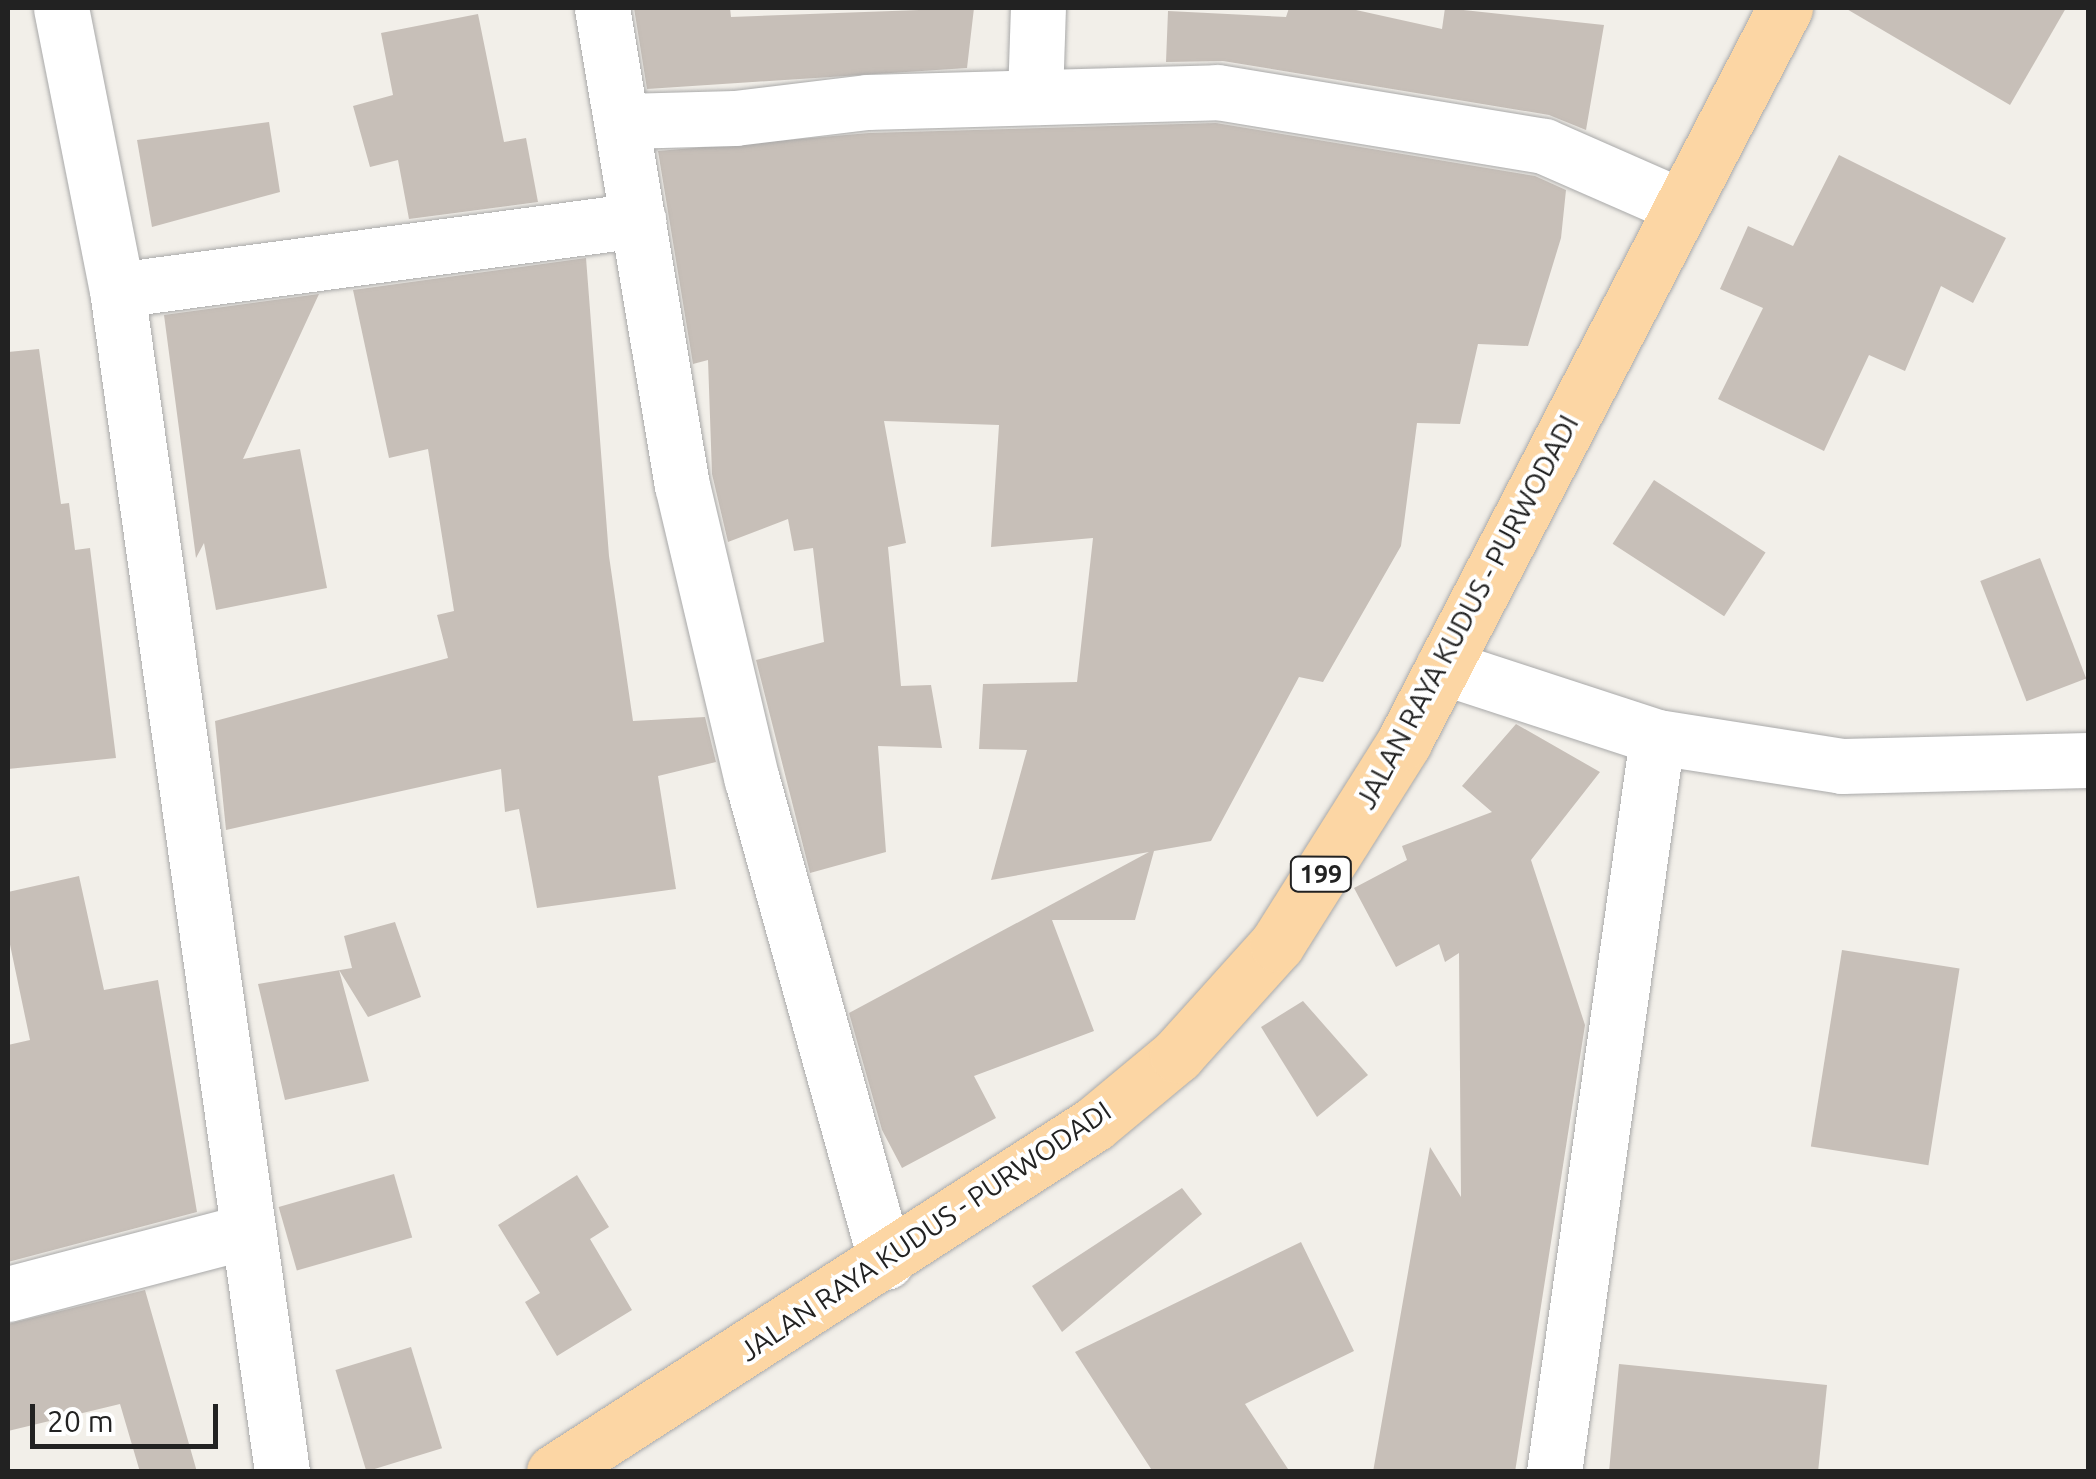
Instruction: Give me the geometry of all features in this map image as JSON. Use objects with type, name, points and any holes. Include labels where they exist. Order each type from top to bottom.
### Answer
[{"type":"main road","name":"JALAN RAYA KUDUS - PURWODADI","points":[[554,1472],[886,1262],[1094,1124],[1178,1055],[1276,944],[1404,742],[1785,8]]},
{"type":"street","points":[[61,8],[118,290],[245,1232],[282,1472]]},
{"type":"street","points":[[602,8],[682,484],[752,780],[886,1262]]},
{"type":"street","points":[[1035,97],[1038,8]]},
{"type":"street","points":[[624,121],[1035,97],[1218,92],[1544,146],[1682,206]]},
{"type":"street","points":[[118,290],[638,220]]},
{"type":"street","points":[[1443,667],[1658,738],[1842,766],[2088,760]]},
{"type":"street","points":[[1554,1472],[1658,738]]},
{"type":"street","points":[[8,1294],[245,1232]]},
{"type":"building","points":[[634,8],[730,8],[731,17],[974,8],[967,68],[647,89]]},
{"type":"building","points":[[1289,8],[1347,8],[1442,29],[1445,8],[1604,25],[1586,130],[1549,115],[1223,61],[1166,62],[1168,11],[1286,17]]},
{"type":"building","points":[[1845,8],[2066,8],[2010,105]]},
{"type":"building","points":[[478,14],[504,142],[526,138],[538,202],[409,219],[398,160],[370,167],[353,106],[393,95],[381,33]]},
{"type":"building","points":[[269,122],[280,192],[152,227],[137,140]]},
{"type":"building","points":[[1216,123],[1535,176],[1566,190],[1561,238],[1528,346],[1478,344],[1460,424],[1417,423],[1401,546],[1323,682],[1299,677],[1211,841],[1154,851],[1135,920],[1052,920],[1094,1031],[974,1076],[996,1118],[902,1168],[882,1130],[849,1013],[1149,852],[991,880],[1027,750],[979,749],[983,684],[1077,682],[1093,538],[991,547],[999,425],[884,421],[906,543],[888,547],[901,686],[931,685],[942,748],[878,746],[886,852],[810,873],[756,660],[824,642],[813,548],[794,551],[788,519],[728,542],[712,474],[708,360],[693,364],[658,151],[869,133]]},
{"type":"building","points":[[1839,155],[2006,238],[1973,303],[1941,286],[1905,371],[1869,355],[1824,451],[1718,399],[1763,308],[1720,289],[1748,226],[1793,246]]},
{"type":"building","points":[[586,258],[609,556],[633,721],[705,717],[716,762],[658,776],[676,889],[537,908],[519,809],[505,812],[501,769],[226,830],[215,721],[448,658],[437,615],[454,611],[428,449],[389,458],[353,290]]},
{"type":"building","points":[[319,294],[243,459],[300,449],[327,588],[216,610],[204,543],[196,558],[164,315]]},
{"type":"building","points":[[39,349],[61,504],[69,503],[75,550],[90,548],[116,758],[8,769],[8,352]]},
{"type":"building","points":[[1654,480],[1766,552],[1724,616],[1613,544]]},
{"type":"building","points":[[2040,558],[2086,678],[2026,701],[1980,581]]},
{"type":"building","points":[[1516,724],[1600,772],[1531,860],[1585,1025],[1515,1472],[1373,1472],[1430,1147],[1461,1197],[1459,953],[1445,962],[1439,944],[1396,967],[1354,888],[1407,860],[1402,846],[1492,812],[1462,786]]},
{"type":"building","points":[[79,876],[104,990],[158,980],[197,1212],[8,1262],[8,1045],[30,1040],[8,935],[8,892]]},
{"type":"building","points":[[395,922],[421,997],[368,1017],[339,970],[352,968],[344,936]]},
{"type":"building","points":[[1842,950],[1960,969],[1928,1165],[1811,1147]]},
{"type":"building","points":[[339,970],[369,1081],[285,1100],[258,984]]},
{"type":"building","points":[[1303,1001],[1368,1075],[1317,1117],[1261,1027]]},
{"type":"building","points":[[394,1174],[412,1237],[297,1271],[279,1207]]},
{"type":"building","points":[[577,1175],[609,1227],[590,1239],[632,1310],[557,1356],[525,1302],[540,1293],[498,1225]]},
{"type":"building","points":[[1182,1188],[1202,1214],[1062,1332],[1032,1286]]},
{"type":"building","points":[[1301,1242],[1354,1351],[1245,1404],[1290,1472],[1153,1472],[1075,1352]]},
{"type":"building","points":[[145,1290],[197,1472],[140,1472],[120,1404],[8,1431],[8,1324]]},
{"type":"building","points":[[411,1347],[442,1448],[366,1471],[335,1370]]},
{"type":"building","points":[[1619,1364],[1827,1385],[1818,1472],[1609,1472]]}]
